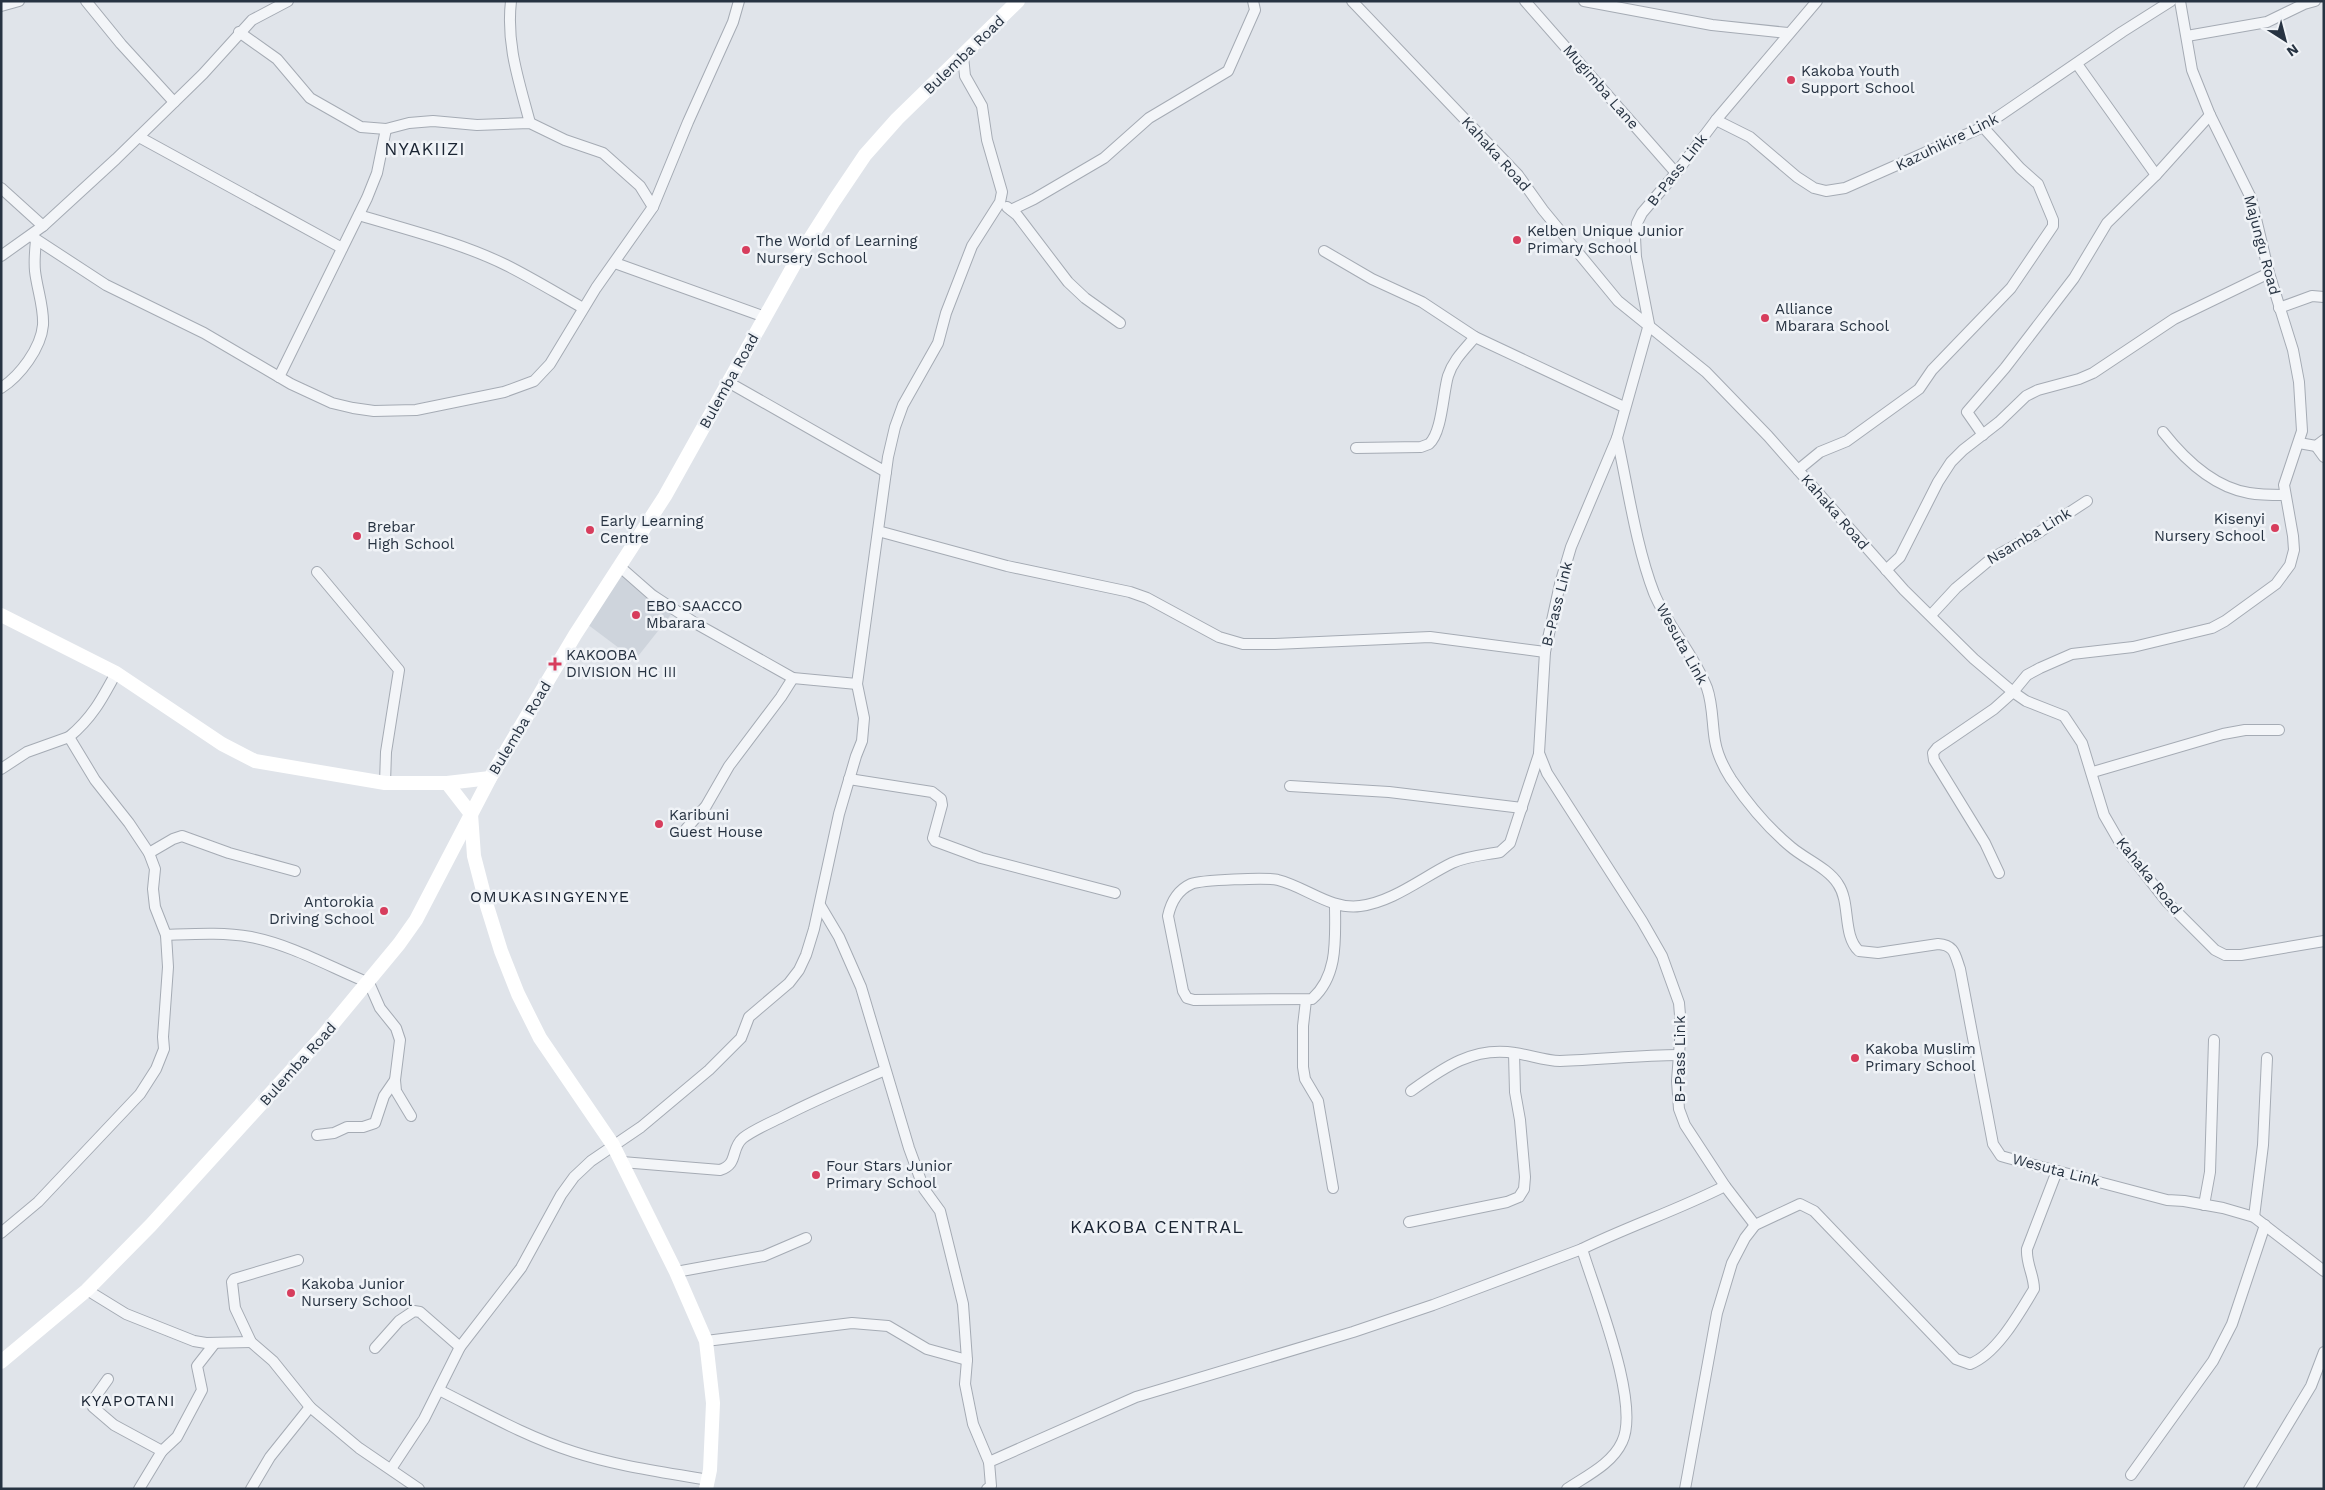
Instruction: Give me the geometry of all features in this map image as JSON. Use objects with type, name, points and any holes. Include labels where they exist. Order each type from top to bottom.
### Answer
[{"type":"main road","name":"Bulemba Road","points":[[1,1362],[87,1290],[196,1178],[369,983],[416,920],[490,778],[575,635],[665,496],[799,256],[865,155],[897,119],[1018,1]]},
{"type":"main road","points":[[1,615],[116,673],[222,744],[255,761],[385,783],[447,783],[490,778]]},
{"type":"main road","points":[[447,783],[471,814],[474,856],[487,906],[501,951],[518,994],[540,1038],[613,1145],[676,1272],[706,1341],[713,1403],[707,1484]]},
{"type":"street","points":[[1,6],[19,1]]},
{"type":"street","points":[[86,1],[121,44],[174,102]]},
{"type":"street","points":[[1,256],[33,238],[43,226],[139,137],[203,74],[240,32],[266,11],[288,1]]},
{"type":"street","points":[[511,1],[508,26],[512,55],[530,123]]},
{"type":"street","points":[[33,238],[106,285],[204,333],[279,377],[332,403],[374,411],[416,410],[526,386],[541,375],[550,364],[583,308],[653,207],[688,122],[733,22],[739,1]]},
{"type":"street","points":[[1011,210],[1097,162],[1122,144],[1149,118],[1211,80],[1223,76],[1228,71],[1255,10],[1253,1]]},
{"type":"street","name":"Kahaka Road","points":[[1352,1],[1518,175],[1543,210],[1618,301],[1632,314],[1649,324],[1706,372],[1798,470],[1886,570],[1974,659],[2026,701],[2064,716],[2082,743],[2104,815],[2119,841],[2167,902],[2215,950],[2225,955],[2241,955],[2324,941]]},
{"type":"street","name":"Mugimba Lane","points":[[1525,1],[1676,173]]},
{"type":"street","points":[[1584,1],[1712,25],[1788,33]]},
{"type":"street","name":"B-Pass Link","points":[[1755,1225],[1725,1186],[1685,1125],[1680,1109],[1677,1081],[1682,1027],[1680,1002],[1662,956],[1642,921],[1547,774],[1539,753],[1545,652],[1560,584],[1571,547],[1617,438],[1624,407],[1649,324],[1636,256],[1635,237],[1638,223],[1642,213],[1676,173],[1716,120],[1817,1]]},
{"type":"street","name":"Kazuhikire Link","points":[[1716,120],[1750,136],[1797,178],[1814,188],[1826,191],[1844,188],[1983,127],[2171,1]]},
{"type":"street","name":"Majungu Road","points":[[2180,1],[2192,70],[2210,115],[2251,198],[2269,273],[2293,350],[2302,408],[2300,443],[2287,473],[2284,495]]},
{"type":"street","points":[[2187,36],[2267,22],[2304,4],[2316,1]]},
{"type":"street","points":[[240,32],[277,59],[310,98],[361,127],[386,129],[410,123],[434,121],[477,125],[530,123],[565,140],[603,153],[640,186],[653,207]]},
{"type":"street","points":[[390,1469],[424,1419],[460,1347],[522,1268],[561,1195],[574,1177],[591,1161],[641,1127],[709,1070],[741,1038],[749,1017],[789,983],[806,955],[820,905],[825,874],[850,778],[862,741],[864,718],[857,684],[886,472],[895,427],[903,405],[938,343],[946,313],[972,246],[1000,202],[1002,192],[987,140],[982,106],[965,76],[963,56]]},
{"type":"street","points":[[2077,64],[2156,175]]},
{"type":"street","points":[[1983,435],[1967,412],[2005,368],[2074,278],[2107,223],[2156,175],[2210,115]]},
{"type":"street","points":[[1798,470],[1820,452],[1847,440],[1919,389],[1932,370],[2011,288],[2054,226],[2054,220],[2038,184],[2020,168],[1983,127]]},
{"type":"street","points":[[279,377],[359,216],[377,174],[386,129]]},
{"type":"street","points":[[139,137],[342,248]]},
{"type":"street","points":[[1,188],[43,226]]},
{"type":"street","points":[[1000,202],[1011,210],[1068,282],[1085,298],[1120,323]]},
{"type":"street","points":[[359,216],[446,241],[498,262],[583,308]]},
{"type":"street","points":[[1,388],[8,384],[29,360],[43,327],[43,314],[35,270],[33,238]]},
{"type":"street","points":[[1324,251],[1372,280],[1422,302],[1476,337],[1624,407]]},
{"type":"street","points":[[615,263],[765,317]]},
{"type":"street","points":[[1886,570],[1903,552],[1938,482],[1951,462],[2000,422],[2026,396],[2038,390],[2079,379],[2093,373],[2174,319],[2269,273]]},
{"type":"street","points":[[2279,308],[2312,296],[2324,297]]},
{"type":"street","points":[[1356,448],[1421,446],[1429,444],[1436,434],[1451,370],[1458,356],[1476,337]]},
{"type":"street","points":[[728,382],[886,472]]},
{"type":"street","points":[[1999,873],[1970,818],[1934,760],[1933,753],[1937,748],[1994,708],[2013,692],[2027,675],[2072,654],[2133,647],[2203,631],[2225,621],[2276,584],[2290,565],[2294,550],[2294,536],[2284,495],[2250,494],[2216,480],[2188,461],[2164,432]]},
{"type":"street","name":"Wesuta Link","points":[[1617,438],[1642,553],[1655,593],[1670,623],[1699,668],[1708,692],[1715,743],[1730,777],[1762,819],[1790,846],[1834,878],[1840,886],[1846,906],[1852,942],[1859,951],[1878,953],[1938,944],[1948,945],[1951,948],[1960,969],[1968,1005],[1993,1144],[2002,1156],[2166,1200],[2184,1201],[2240,1211],[2254,1217],[2324,1271]]},
{"type":"street","points":[[2300,443],[2320,443],[2324,457]]},
{"type":"street","name":"Nsamba Link","points":[[1931,615],[1956,588],[1992,558],[2038,533],[2086,501]]},
{"type":"street","points":[[878,531],[1007,566],[1130,592],[1147,598],[1219,637],[1243,644],[1430,637],[1545,652]]},
{"type":"street","points":[[619,566],[652,595],[695,623],[793,678],[857,684]]},
{"type":"street","points":[[317,572],[399,670],[386,752],[385,783]]},
{"type":"street","points":[[4,763],[27,752],[69,738],[86,722],[96,709],[116,673]]},
{"type":"street","points":[[686,829],[706,806],[729,766],[793,678]]},
{"type":"street","points":[[2092,772],[2223,734],[2244,730],[2279,730]]},
{"type":"street","points":[[1,1233],[38,1202],[140,1094],[156,1069],[164,1049],[163,1037],[168,967],[166,935],[155,907],[153,889],[155,869],[149,853],[129,823],[95,780],[69,738]]},
{"type":"street","points":[[1334,904],[1335,953],[1328,976],[1319,993],[1312,999],[1194,1000],[1187,998],[1183,991],[1168,916],[1170,905],[1177,894],[1192,883],[1275,879],[1308,891],[1334,904],[1346,907],[1372,904],[1453,863],[1500,852],[1510,843],[1539,753]]},
{"type":"street","points":[[850,778],[932,792],[938,795],[942,805],[933,838],[935,841],[981,858],[1115,893]]},
{"type":"street","points":[[1290,786],[1389,792],[1522,808]]},
{"type":"street","points":[[149,853],[172,838],[182,836],[229,853],[295,871]]},
{"type":"street","points":[[820,905],[839,937],[860,987],[909,1148],[924,1189],[940,1211],[946,1229],[963,1304],[967,1360],[965,1384],[973,1424],[989,1462],[990,1488]]},
{"type":"street","points":[[166,935],[225,934],[251,937],[298,951],[369,983],[380,1008],[396,1028],[400,1040],[395,1080],[396,1091],[411,1116]]},
{"type":"street","points":[[1306,1000],[1302,1026],[1304,1079],[1318,1101],[1333,1188]]},
{"type":"street","points":[[2204,1205],[2210,1172],[2214,1040]]},
{"type":"street","points":[[1410,1091],[1448,1064],[1465,1057],[1490,1053],[1514,1052],[1555,1061],[1642,1055],[1678,1055]]},
{"type":"street","points":[[1409,1222],[1507,1202],[1519,1197],[1524,1189],[1524,1154],[1515,1092],[1514,1052]]},
{"type":"street","points":[[2254,1217],[2263,1145],[2267,1058]]},
{"type":"street","points":[[622,1162],[720,1170],[728,1168],[732,1163],[738,1144],[743,1138],[794,1111],[885,1070]]},
{"type":"street","points":[[317,1135],[334,1134],[347,1127],[362,1127],[375,1123],[384,1096],[395,1080]]},
{"type":"street","points":[[1685,1489],[1724,1286],[1736,1254],[1755,1225],[1793,1206],[1806,1205],[1928,1328],[1956,1359],[1970,1364],[1986,1354],[1998,1342],[2034,1289],[2034,1279],[2027,1259],[2027,1250],[2057,1171]]},
{"type":"street","points":[[989,1462],[1136,1398],[1353,1332],[1433,1305],[1582,1250],[1673,1212],[1725,1186]]},
{"type":"street","points":[[2131,1475],[2189,1396],[2232,1324],[2264,1225]]},
{"type":"street","points":[[676,1272],[764,1256],[806,1238]]},
{"type":"street","points":[[1567,1489],[1614,1455],[1622,1442],[1628,1416],[1617,1360],[1582,1250]]},
{"type":"street","points":[[298,1260],[234,1279],[232,1282],[235,1308],[251,1342],[273,1361],[310,1407],[351,1442],[419,1489]]},
{"type":"street","points":[[87,1290],[126,1314],[187,1338],[215,1343],[251,1342]]},
{"type":"street","points":[[375,1348],[399,1321],[414,1311],[420,1312],[460,1347]]},
{"type":"street","points":[[706,1341],[852,1323],[888,1326],[927,1349],[967,1360]]},
{"type":"street","points":[[139,1489],[162,1451],[177,1437],[194,1407],[202,1390],[197,1366],[215,1343]]},
{"type":"street","points":[[2249,1489],[2310,1386],[2324,1352]]},
{"type":"street","points":[[108,1379],[94,1400],[93,1407],[114,1425],[162,1451]]},
{"type":"street","points":[[439,1390],[523,1432],[575,1452],[707,1484]]},
{"type":"street","points":[[252,1489],[270,1457],[310,1407]]},
{"type":"shaded area","points":[[624,564],[677,607],[635,660],[587,624]]},
{"type":"place","name":"Kakoba Youth Support School","points":[[1791,80]]},
{"type":"place","name":"Kelben Unique Junior Primary School","points":[[1517,240]]},
{"type":"place","name":"The World of Learning Nursery School","points":[[746,250]]},
{"type":"place","name":"Alliance Mbarara School","points":[[1765,318]]},
{"type":"place","name":"Kisenyi Nursery School","points":[[2275,528]]},
{"type":"place","name":"Early Learning Centre","points":[[590,530]]},
{"type":"place","name":"Brebar High School","points":[[357,536]]},
{"type":"place","name":"EBO SAACCO Mbarara","points":[[636,615]]},
{"type":"place","name":"KAKOOBA DIVISION HC III","points":[[555,664]]},
{"type":"place","name":"Karibuni Guest House","points":[[659,824]]},
{"type":"place","name":"Antorokia Driving School","points":[[384,911]]},
{"type":"place","name":"Kakoba Muslim Primary School","points":[[1855,1058]]},
{"type":"place","name":"Four Stars Junior Primary School","points":[[816,1175]]},
{"type":"place","name":"Kakoba Junior Nursery School","points":[[291,1293]]},
{"type":"district","name":"NYAKIIZI","points":[[425,149]]},
{"type":"district","name":"OMUKASINGYENYE","points":[[550,896]]},
{"type":"district","name":"KAKOBA CENTRAL","points":[[1157,1227]]},
{"type":"district","name":"KYAPOTANI","points":[[128,1400]]}]
